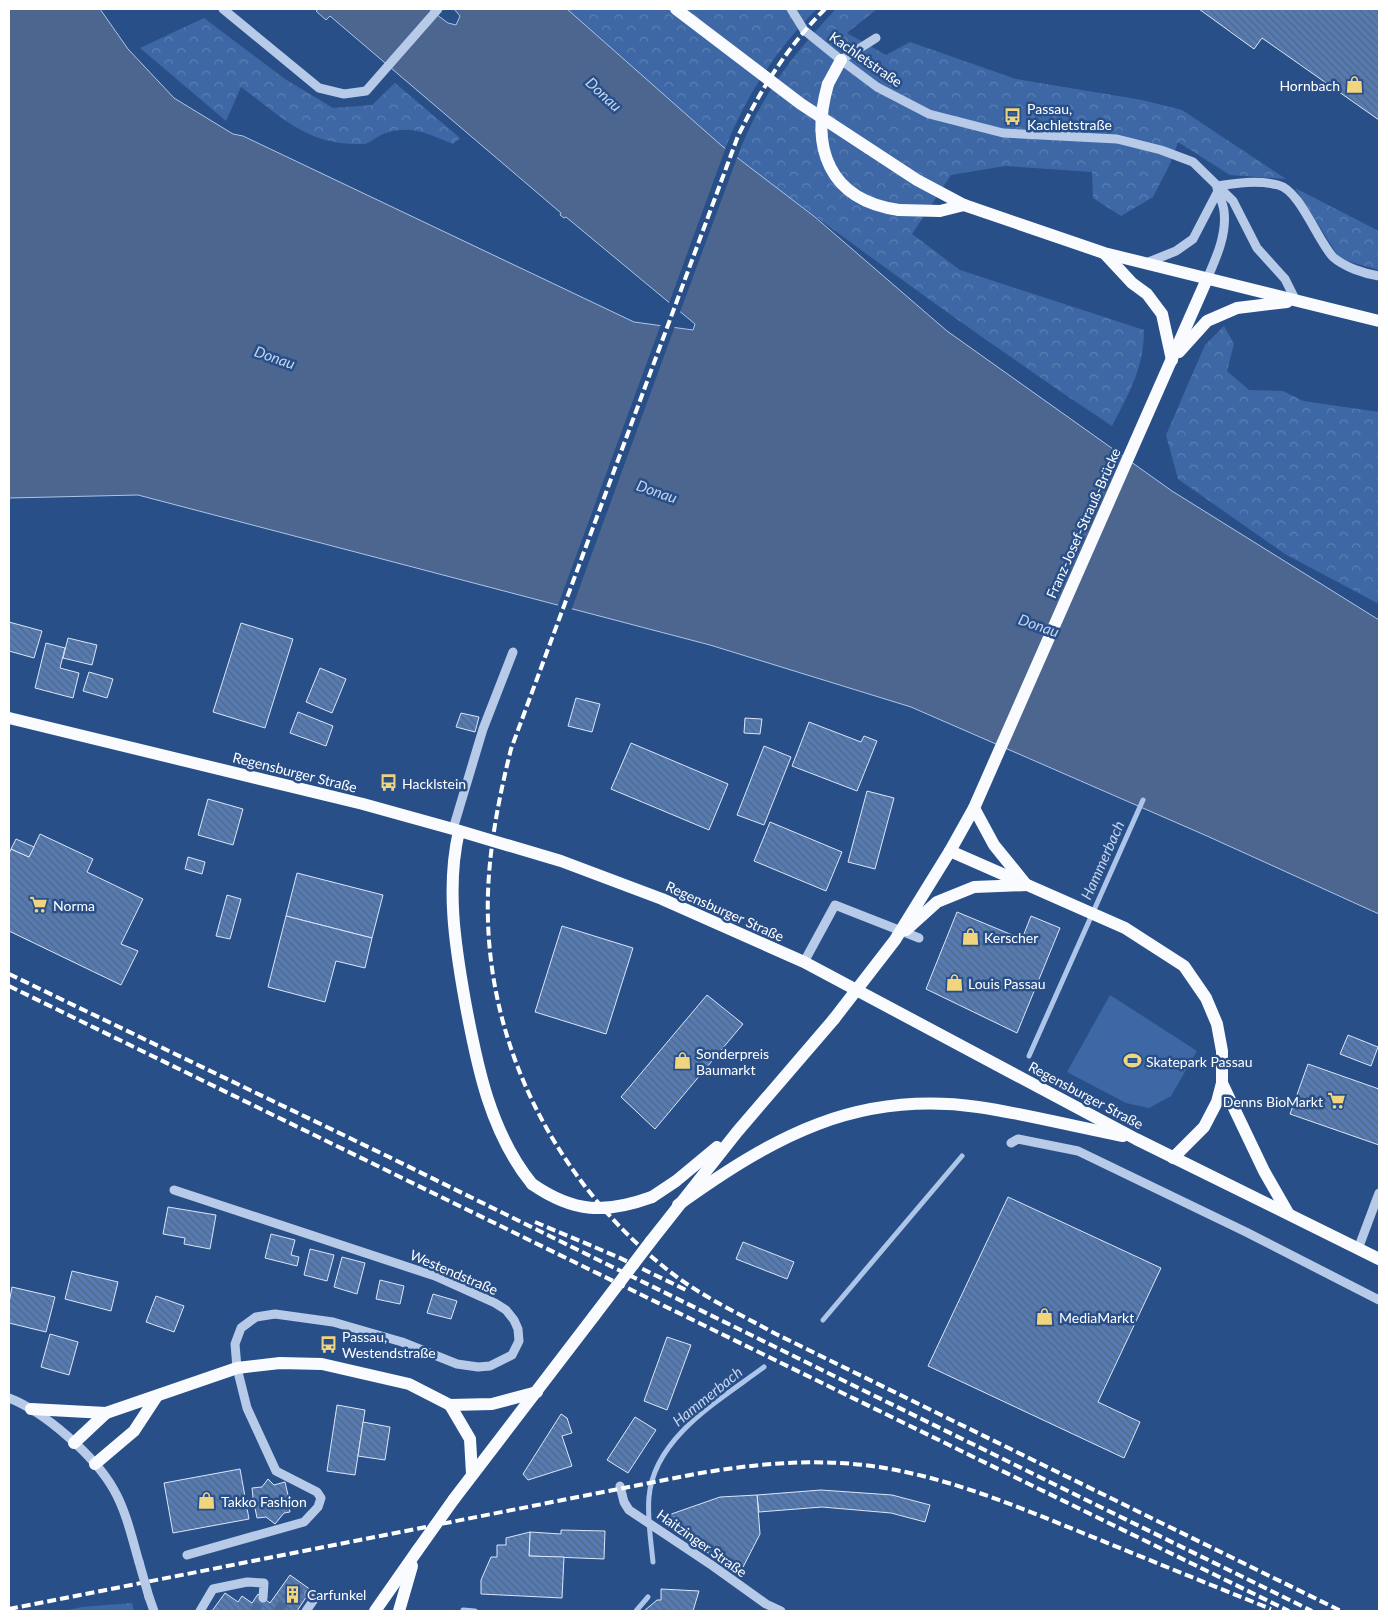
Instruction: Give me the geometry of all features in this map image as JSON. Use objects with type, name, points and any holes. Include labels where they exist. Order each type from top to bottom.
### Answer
[{"type":"main road","points":[[676,9],[801,104],[917,180],[964,205],[1104,254],[1379,321]]},
{"type":"main road","points":[[841,60],[828,84],[821,108],[821,145],[826,162],[836,177],[854,194],[880,207],[899,210],[940,211],[964,205]]},
{"type":"main road","points":[[1104,254],[1132,283],[1147,294],[1162,314],[1172,360]]},
{"type":"main road","name":"Franz-Josef-Strauß-Brücke","points":[[895,940],[950,852],[974,808],[1207,279]]},
{"type":"main road","points":[[1172,360],[1207,321],[1236,308],[1296,301]]},
{"type":"main road","name":"Regensburger Straße","points":[[9,718],[354,802],[456,830],[561,861],[653,896],[804,962],[1136,1139],[1379,1259]]},
{"type":"main road","points":[[974,808],[994,845],[1027,885]]},
{"type":"main road","points":[[456,830],[453,884],[455,943],[470,1028],[483,1087],[497,1125],[511,1154],[532,1184],[566,1204],[588,1209],[628,1206],[652,1197],[676,1181],[737,1132]]},
{"type":"main road","points":[[950,852],[1125,928],[1184,966],[1206,998],[1217,1024],[1222,1051],[1222,1083],[1217,1102],[1204,1127],[1173,1158]]},
{"type":"main road","points":[[375,1611],[472,1474],[537,1392],[678,1205],[737,1132],[834,1019],[895,940],[937,902],[974,887],[1027,885]]},
{"type":"main road","points":[[1222,1083],[1264,1171],[1288,1213]]},
{"type":"main road","points":[[678,1205],[730,1167],[789,1135],[821,1121],[867,1110],[919,1104],[978,1107],[1136,1139]]},
{"type":"main road","points":[[31,1409],[106,1413],[237,1368],[280,1363],[322,1364],[409,1384],[450,1405],[492,1404],[537,1392]]},
{"type":"main road","points":[[95,1464],[134,1431],[158,1396]]},
{"type":"main road","points":[[450,1405],[470,1439],[472,1474]]},
{"type":"main road","points":[[74,1444],[106,1413]]},
{"type":"main road","points":[[399,1611],[402,1594],[417,1551]]},
{"type":"street","points":[[223,9],[319,88],[344,94],[366,91],[375,83],[438,9]]},
{"type":"street","name":"Kachletstraße","points":[[791,9],[804,30],[841,60],[877,87],[929,114],[1003,133],[1117,139],[1162,150],[1193,162],[1217,188],[1234,201],[1256,248],[1285,279],[1296,301]]},
{"type":"street","points":[[841,60],[876,38]]},
{"type":"street","points":[[1217,188],[1244,182],[1279,185],[1292,194],[1334,258],[1353,268],[1379,276]]},
{"type":"street","points":[[1143,264],[1176,251],[1192,239],[1217,188]]},
{"type":"street","points":[[1207,279],[1220,248],[1225,223],[1224,209],[1217,188]]},
{"type":"street","points":[[456,830],[483,729],[513,652]]},
{"type":"street","points":[[804,962],[835,905],[919,938]]},
{"type":"street","points":[[1014,1141],[1078,1152],[1379,1300]]},
{"type":"street","name":"Westendstraße","points":[[174,1190],[435,1276],[495,1303],[506,1310],[518,1329],[519,1341],[512,1355],[490,1366],[478,1367],[457,1364],[402,1342],[333,1322],[275,1314],[256,1316],[240,1328],[235,1344],[237,1368]]},
{"type":"street","points":[[1358,1249],[1379,1193]]},
{"type":"street","points":[[1212,1228],[1214,1218]]},
{"type":"street","points":[[187,1554],[304,1522],[318,1507],[321,1498],[317,1492],[276,1471],[247,1408],[237,1368]]},
{"type":"street","points":[[9,1398],[31,1409],[74,1444],[95,1464],[114,1490],[154,1611]]},
{"type":"street","name":"Haitzinger Straße","points":[[620,1486],[624,1502],[629,1510],[766,1604],[781,1611]]},
{"type":"street","points":[[200,1611],[213,1589],[247,1582],[264,1583],[263,1598]]},
{"type":"street","points":[[306,1611],[315,1598],[309,1594]]},
{"type":"green space","points":[[567,9],[817,9],[775,57],[742,110],[725,149]]},
{"type":"green space","points":[[836,9],[877,9],[847,33],[886,55],[910,42],[1016,79],[1142,100],[1182,110],[1286,179],[1230,175],[1178,142],[1170,164],[1153,197],[1121,216],[1093,198],[1092,172],[1005,166],[951,175],[912,234],[960,270],[1144,330],[1141,356],[1134,380],[1112,426],[923,295],[737,158],[755,116],[766,97],[792,60]]},
{"type":"green space","points":[[204,18],[285,79],[333,108],[372,105],[395,83],[460,138],[453,144],[427,134],[403,130],[383,134],[366,144],[326,140],[311,135],[283,119],[241,87],[226,121],[140,48]]},
{"type":"green space","points":[[1295,188],[1379,231],[1379,270],[1340,259]]},
{"type":"green space","points":[[1224,326],[1234,344],[1227,371],[1249,390],[1283,391],[1303,401],[1379,412],[1379,604],[1285,554],[1178,479],[1166,435],[1205,345]]},
{"type":"green space","name":"Skatepark Passau","points":[[1110,995],[1197,1051],[1171,1096],[1149,1108],[1126,1103],[1067,1072]]},
{"type":"green space","points":[[132,1603],[134,1611],[63,1611],[82,1607]]},
{"type":"water","name":"Donau","points":[[9,9],[100,9],[128,49],[174,98],[233,134],[243,136],[634,322],[693,330],[695,324],[566,217],[564,218],[560,215],[561,213],[330,16],[326,20],[316,11],[319,9],[429,9],[448,23],[456,25],[460,16],[454,9],[567,9],[722,146],[815,217],[947,331],[1172,491],[1379,620],[1379,914],[1207,836],[911,707],[710,645],[138,495],[9,498]]},
{"type":"pier","points":[[726,147],[738,155],[679,315],[668,306]]},
{"type":"pier","points":[[661,324],[675,326],[571,611],[557,608]]},
{"type":"building","name":"Hornbach","points":[[1199,9],[1379,9],[1379,120],[1262,38],[1254,49]]},
{"type":"building","points":[[9,622],[42,631],[34,658],[9,651]]},
{"type":"building","points":[[241,623],[293,639],[265,728],[213,712]]},
{"type":"building","points":[[68,638],[97,645],[92,665],[63,658]]},
{"type":"building","points":[[46,643],[65,648],[60,668],[79,673],[73,698],[35,688]]},
{"type":"building","points":[[320,668],[346,679],[332,713],[306,702]]},
{"type":"building","points":[[89,672],[113,679],[107,698],[83,691]]},
{"type":"building","points":[[576,698],[600,704],[592,732],[568,726]]},
{"type":"building","points":[[298,712],[333,726],[326,746],[290,733]]},
{"type":"building","points":[[461,713],[479,717],[475,732],[456,727]]},
{"type":"building","points":[[745,718],[762,719],[760,734],[744,733]]},
{"type":"building","points":[[809,722],[861,742],[864,736],[877,741],[857,791],[792,766]]},
{"type":"building","points":[[631,743],[728,784],[709,830],[611,789]]},
{"type":"building","points":[[764,746],[791,757],[764,825],[737,815]]},
{"type":"building","points":[[867,791],[894,798],[875,869],[848,862]]},
{"type":"building","points":[[208,799],[243,809],[233,845],[198,835]]},
{"type":"building","points":[[770,822],[842,852],[826,891],[754,861]]},
{"type":"building","points":[[40,834],[93,859],[87,872],[143,899],[121,944],[138,951],[121,985],[9,931],[9,854],[11,849],[29,857]]},
{"type":"building","points":[[16,839],[34,847],[29,857],[11,849]]},
{"type":"building","points":[[188,857],[205,862],[202,874],[185,869]]},
{"type":"building","points":[[297,873],[383,895],[372,938],[286,916]]},
{"type":"building","points":[[227,895],[241,899],[230,939],[216,936]]},
{"type":"building","points":[[957,912],[1022,939],[1031,916],[1060,928],[1017,1033],[926,989]]},
{"type":"building","points":[[286,916],[372,938],[365,968],[336,961],[325,1002],[268,987]]},
{"type":"building","points":[[562,926],[633,948],[606,1034],[535,1012]]},
{"type":"building","name":"Sonderpreis Baumarkt","points":[[707,995],[743,1024],[655,1129],[621,1097]]},
{"type":"building","points":[[1348,1035],[1378,1047],[1371,1066],[1340,1054]]},
{"type":"building","name":"Denns BioMarkt","points":[[1308,1064],[1379,1089],[1379,1145],[1290,1114]]},
{"type":"building","name":"MediaMarkt","points":[[1008,1197],[1161,1268],[1098,1402],[1140,1422],[1124,1458],[928,1366]]},
{"type":"building","points":[[168,1207],[216,1215],[210,1249],[184,1244],[185,1238],[163,1234]]},
{"type":"building","points":[[271,1234],[295,1240],[291,1255],[299,1257],[297,1266],[265,1258]]},
{"type":"building","points":[[743,1242],[794,1262],[787,1279],[736,1259]]},
{"type":"building","points":[[310,1249],[334,1255],[327,1281],[304,1275]]},
{"type":"building","points":[[342,1257],[365,1263],[357,1294],[334,1287]]},
{"type":"building","points":[[72,1271],[118,1282],[111,1311],[65,1299]]},
{"type":"building","points":[[380,1280],[404,1286],[400,1304],[376,1299]]},
{"type":"building","points":[[12,1287],[55,1297],[46,1332],[9,1323],[9,1303]]},
{"type":"building","points":[[433,1294],[457,1301],[451,1319],[427,1313]]},
{"type":"building","points":[[156,1296],[184,1306],[174,1332],[146,1322]]},
{"type":"building","points":[[50,1334],[78,1342],[69,1375],[41,1367]]},
{"type":"building","points":[[667,1337],[691,1345],[667,1410],[644,1401]]},
{"type":"building","points":[[337,1405],[365,1410],[355,1475],[327,1471]]},
{"type":"building","points":[[561,1414],[567,1418],[572,1433],[562,1436],[572,1466],[528,1480],[523,1474]]},
{"type":"building","points":[[635,1417],[656,1430],[628,1473],[607,1460]]},
{"type":"building","points":[[363,1422],[390,1427],[385,1460],[358,1456]]},
{"type":"building","name":"Takko Fashion","points":[[240,1469],[249,1519],[173,1533],[164,1483]]},
{"type":"building","points":[[268,1479],[274,1485],[285,1482],[288,1495],[294,1501],[289,1507],[290,1512],[284,1513],[275,1524],[266,1517],[257,1518],[255,1508],[249,1503],[253,1497],[252,1488],[262,1487]]},
{"type":"building","points":[[821,1490],[892,1495],[930,1505],[925,1522],[891,1513],[822,1507],[759,1512],[757,1495]]},
{"type":"building","points":[[757,1495],[760,1534],[740,1573],[673,1531],[660,1518],[720,1497]]},
{"type":"building","points":[[561,1530],[605,1531],[604,1559],[529,1556],[530,1532],[561,1534]]},
{"type":"building","points":[[530,1532],[529,1556],[564,1557],[562,1598],[481,1594],[481,1580],[491,1557],[497,1557],[497,1545],[506,1545],[506,1538]]},
{"type":"building","name":"Carfunkel","points":[[290,1575],[311,1590],[297,1611],[212,1611],[225,1593],[238,1602],[242,1596],[252,1603],[258,1594],[270,1603]]},
{"type":"building","points":[[661,1589],[699,1591],[693,1611],[644,1611],[657,1600],[661,1600]]},
{"type":"waterway","name":"Hammerbach","points":[[1029,1056],[1143,800]]},
{"type":"waterway","name":"Hammerbach","points":[[823,1320],[962,1156]]},
{"type":"waterway","name":"Hammerbach","points":[[653,1562],[649,1497],[654,1476],[663,1456],[676,1438],[692,1422],[764,1367]]},
{"type":"waterway","name":"Hammerbach","points":[[636,1611],[648,1597]]},
{"type":"waterway","name":"Hammerbach","points":[[463,1610],[475,1611]]},
{"type":"tunnel","points":[[278,1611],[293,1589],[309,1594]]},
{"type":"tunnel","points":[[254,1611],[263,1598]]},
{"type":"railway","points":[[825,9],[799,38],[776,69],[738,136],[511,749],[501,791],[494,834],[488,899],[488,921],[493,972],[503,1022],[519,1070],[540,1116],[566,1159],[596,1200],[631,1237],[669,1271],[708,1297],[776,1334],[1341,1611]]},
{"type":"railway","points":[[9,974],[387,1156],[1312,1611]]},
{"type":"railway","points":[[9,986],[1289,1611]]},
{"type":"railway","points":[[535,1222],[618,1257],[688,1291]]},
{"type":"railway","points":[[9,1609],[695,1474],[739,1467],[805,1462],[872,1466],[925,1477],[977,1492],[1271,1609]]},
{"type":"place","name":"Hornbach","points":[[1354,85]]},
{"type":"place","name":"Passau, Kachletstraße","points":[[1013,116]]},
{"type":"place","name":"Hacklstein","points":[[388,783]]},
{"type":"place","name":"Norma","points":[[39,905]]},
{"type":"place","name":"Kerscher","points":[[970,937]]},
{"type":"place","name":"Louis Passau","points":[[954,983]]},
{"type":"place","name":"Sonderpreis Baumarkt","points":[[682,1061]]},
{"type":"place","name":"Skatepark Passau","points":[[1132,1061]]},
{"type":"place","name":"Denns BioMarkt","points":[[1337,1101]]},
{"type":"place","name":"MediaMarkt","points":[[1045,1317]]},
{"type":"place","name":"Passau, Westendstraße","points":[[328,1344]]},
{"type":"place","name":"Takko Fashion","points":[[207,1501]]},
{"type":"place","name":"Carfunkel","points":[[293,1594]]}]
